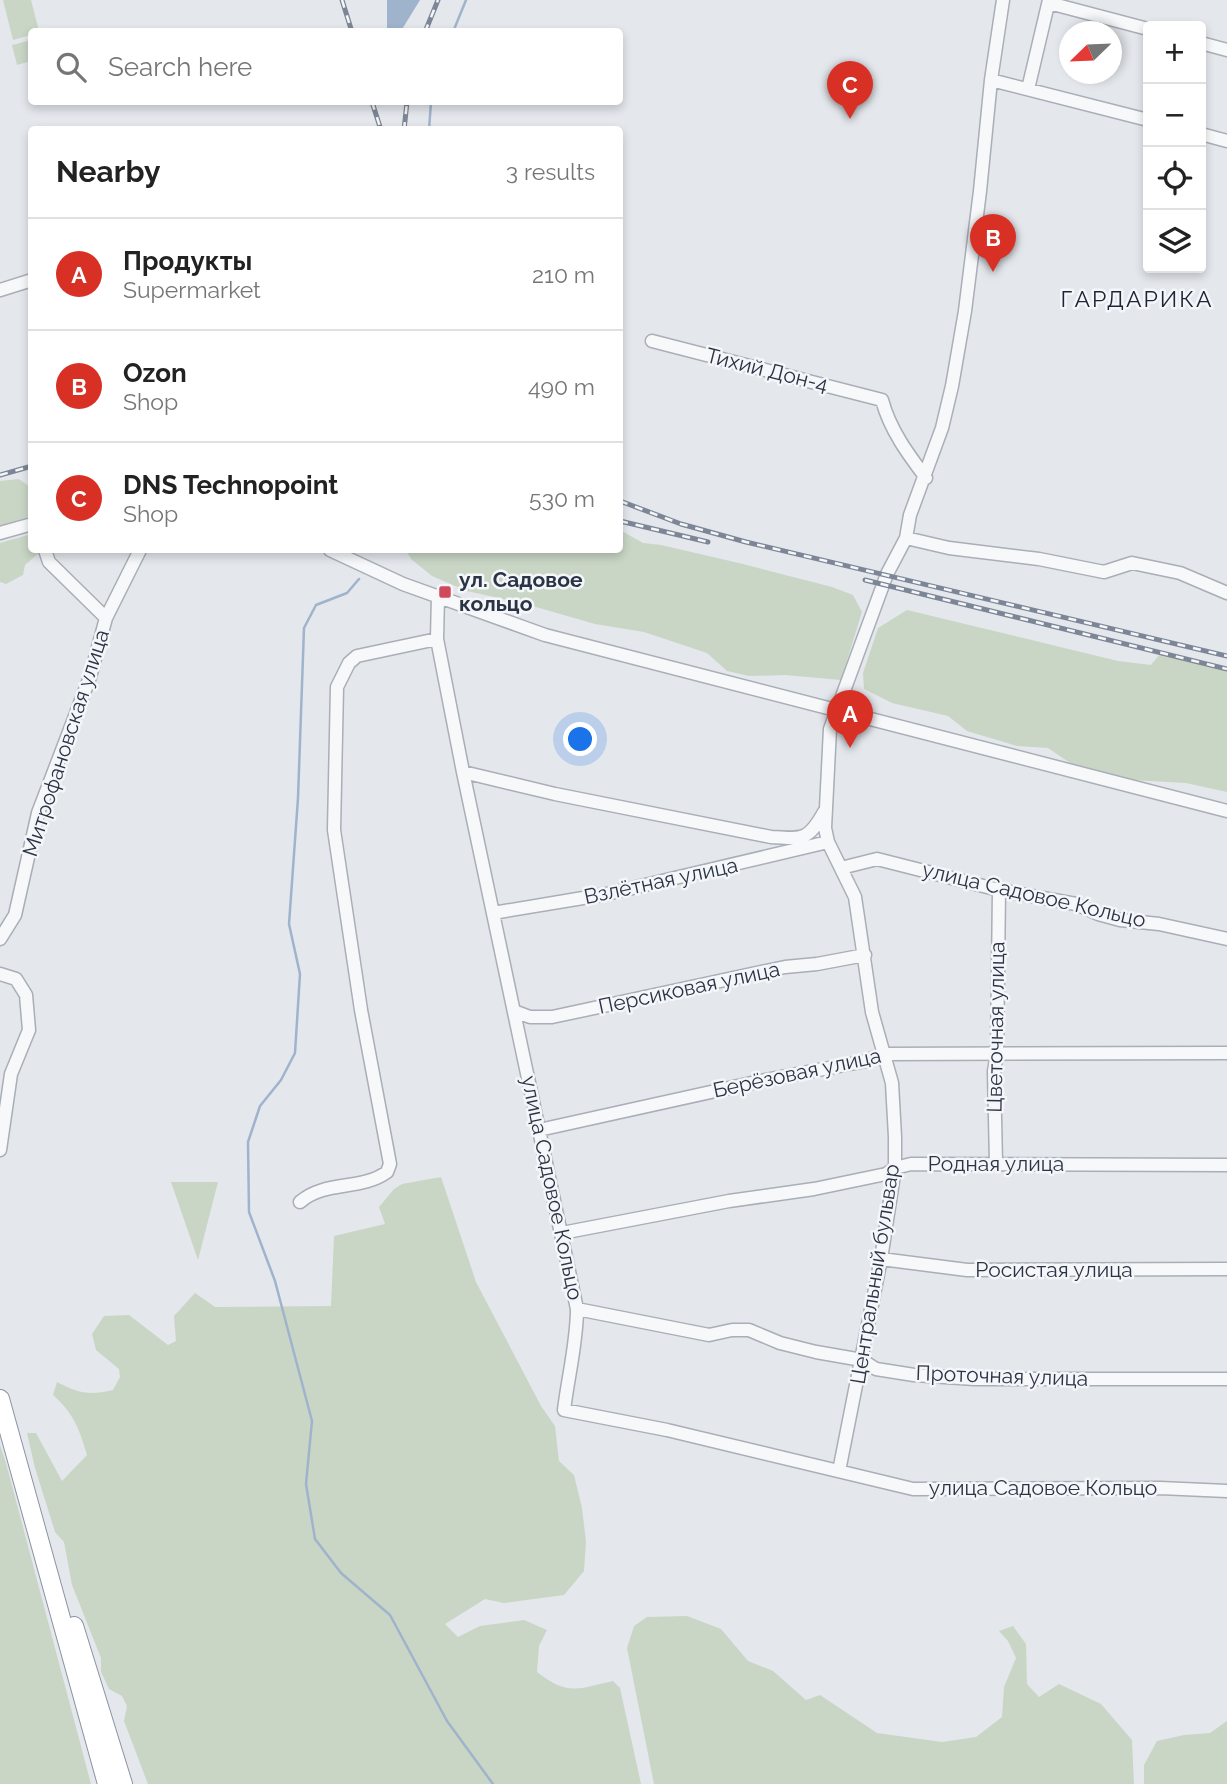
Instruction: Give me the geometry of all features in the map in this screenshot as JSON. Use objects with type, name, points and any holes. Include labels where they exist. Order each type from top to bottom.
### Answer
[{"type":"highway","points":[[0,1399],[107,1784]]},
{"type":"highway","points":[[22,1477],[123,1784]]},
{"type":"street","name":"Центральный бульвар","points":[[839,1471],[881,1259],[895,1168],[891,1083],[872,1012],[855,897],[828,842],[825,828],[830,729],[883,584],[906,538],[911,515],[942,428],[952,386],[965,311],[991,80],[1003,0]]},
{"type":"street","points":[[1028,89],[1049,2],[1143,29]]},
{"type":"street","points":[[1206,44],[1227,50]]},
{"type":"street","points":[[991,80],[1143,119]]},
{"type":"street","points":[[1206,135],[1227,141]]},
{"type":"street","points":[[0,290],[28,281]]},
{"type":"street","name":"Тихий Дон-4","points":[[652,341],[882,400],[887,417],[904,448],[926,478]]},
{"type":"street","points":[[0,533],[28,525]]},
{"type":"street","points":[[906,538],[949,548],[1040,559],[1104,572],[1132,563],[1180,573],[1227,593]]},
{"type":"street","points":[[46,553],[49,562],[106,618]]},
{"type":"street","name":"Митрофановская улица","points":[[0,939],[15,915],[38,813],[90,677],[106,618],[138,553]]},
{"type":"street","points":[[336,553],[403,584],[545,635],[1227,811]]},
{"type":"street","name":"улица Садовое Кольцо","points":[[439,596],[438,639],[463,772],[578,1309],[564,1410],[667,1430],[913,1489],[1160,1488],[1227,1491]]},
{"type":"street","points":[[300,1202],[309,1194],[325,1188],[377,1180],[387,1172],[390,1164],[360,1010],[334,830],[337,687],[349,663],[357,656],[438,639]]},
{"type":"street","points":[[463,772],[555,794],[771,837],[799,839],[808,836],[816,828],[825,810]]},
{"type":"street","name":"Взлётная улица","points":[[493,913],[607,894],[828,842]]},
{"type":"street","name":"улица Садовое Кольцо","points":[[841,868],[877,859],[999,890],[1076,904],[1120,920],[1159,924],[1227,939]]},
{"type":"street","name":"Цветочная улица","points":[[996,1164],[994,1071],[998,1054],[999,890]]},
{"type":"street","name":"Персиковая улица","points":[[514,1011],[530,1017],[552,1017],[785,967],[865,955]]},
{"type":"street","points":[[0,974],[16,979],[26,995],[29,1030],[12,1074],[0,1150]]},
{"type":"street","name":"Берёзовая улица","points":[[539,1130],[765,1080],[866,1061],[883,1054],[1227,1053]]},
{"type":"street","name":"Родная улица","points":[[562,1233],[730,1201],[814,1189],[886,1174],[895,1168],[911,1164],[1227,1165]]},
{"type":"street","name":"Росистая улица","points":[[881,1259],[967,1270],[1227,1269]]},
{"type":"street","name":"Проточная улица","points":[[578,1309],[709,1335],[732,1330],[749,1330],[780,1343],[862,1360],[876,1369],[914,1375],[975,1379],[1227,1378]]},
{"type":"green space","points":[[3,0],[31,0],[38,28],[28,28],[28,36],[13,40]]},
{"type":"green space","points":[[28,41],[28,62],[17,65],[12,45]]},
{"type":"green space","points":[[19,479],[28,486],[28,517],[0,526],[0,481]]},
{"type":"green space","points":[[623,532],[643,543],[743,564],[832,587],[853,595],[862,612],[841,680],[785,675],[749,676],[727,671],[707,653],[644,632],[595,624],[522,603],[467,591],[432,576],[408,553],[623,553]]},
{"type":"green space","points":[[28,535],[28,553],[39,553],[25,565],[23,575],[6,584],[0,582],[0,543]]},
{"type":"green space","points":[[907,610],[1118,661],[1151,665],[1160,654],[1227,669],[1227,792],[1186,783],[1131,780],[1073,765],[1048,748],[1017,746],[967,731],[948,716],[892,703],[864,689],[863,673],[878,628]]},
{"type":"green space","points":[[441,1177],[476,1282],[541,1406],[555,1426],[559,1461],[574,1475],[586,1542],[584,1571],[564,1595],[504,1603],[485,1599],[445,1624],[458,1637],[480,1626],[524,1620],[547,1630],[539,1646],[537,1672],[548,1680],[565,1688],[613,1681],[620,1688],[641,1784],[148,1784],[124,1721],[127,1706],[122,1696],[109,1689],[101,1672],[101,1658],[72,1585],[64,1542],[55,1532],[27,1433],[36,1433],[62,1481],[87,1455],[75,1422],[53,1395],[57,1382],[78,1391],[97,1393],[113,1390],[120,1377],[119,1369],[96,1350],[92,1334],[104,1316],[129,1315],[168,1345],[176,1341],[174,1316],[195,1293],[215,1307],[331,1306],[334,1236],[385,1224],[379,1207],[394,1189],[402,1184]]},
{"type":"green space","points":[[171,1182],[218,1182],[198,1260]]},
{"type":"green space","points":[[0,1445],[6,1463],[91,1784],[0,1784]]},
{"type":"green space","points":[[687,1616],[721,1629],[748,1661],[773,1671],[806,1700],[820,1695],[877,1733],[942,1742],[976,1737],[1002,1717],[1004,1687],[1016,1658],[1008,1641],[999,1631],[1013,1626],[1026,1644],[1027,1684],[1039,1697],[1059,1684],[1101,1704],[1132,1740],[1134,1784],[654,1784],[627,1648],[634,1626],[647,1617]]},
{"type":"green space","points":[[1227,1721],[1227,1784],[1144,1784],[1144,1765],[1157,1741],[1210,1733]]},
{"type":"water","points":[[387,0],[420,0],[403,28],[387,28]]},
{"type":"waterway","points":[[455,28],[466,0]]},
{"type":"waterway","points":[[429,126],[431,105]]},
{"type":"waterway","points":[[359,579],[347,593],[316,605],[304,628],[298,798],[289,924],[300,974],[295,1053],[281,1080],[260,1106],[248,1142],[249,1212],[275,1281],[312,1421],[306,1484],[315,1539],[341,1573],[390,1615],[447,1721],[493,1784]]},
{"type":"railway","points":[[342,0],[351,28]]},
{"type":"railway","points":[[427,28],[438,0]]},
{"type":"railway","points":[[373,105],[380,126]]},
{"type":"railway","points":[[404,126],[407,105]]},
{"type":"railway","points":[[0,475],[28,467]]},
{"type":"railway","points":[[623,502],[681,524],[746,542],[1227,656]]},
{"type":"railway","points":[[623,522],[708,542]]},
{"type":"railway","points":[[865,580],[1227,669]]},
{"type":"place","name":"DNS Technopoint","points":[[850,119]]},
{"type":"place","name":"Ozon","points":[[993,272]]},
{"type":"place","name":"ул. Садовое кольцо","points":[[445,592]]},
{"type":"place","name":"Продукты","points":[[850,748]]},
{"type":"district","name":"ГАРДАРИКА","points":[[1137,299]]}]
